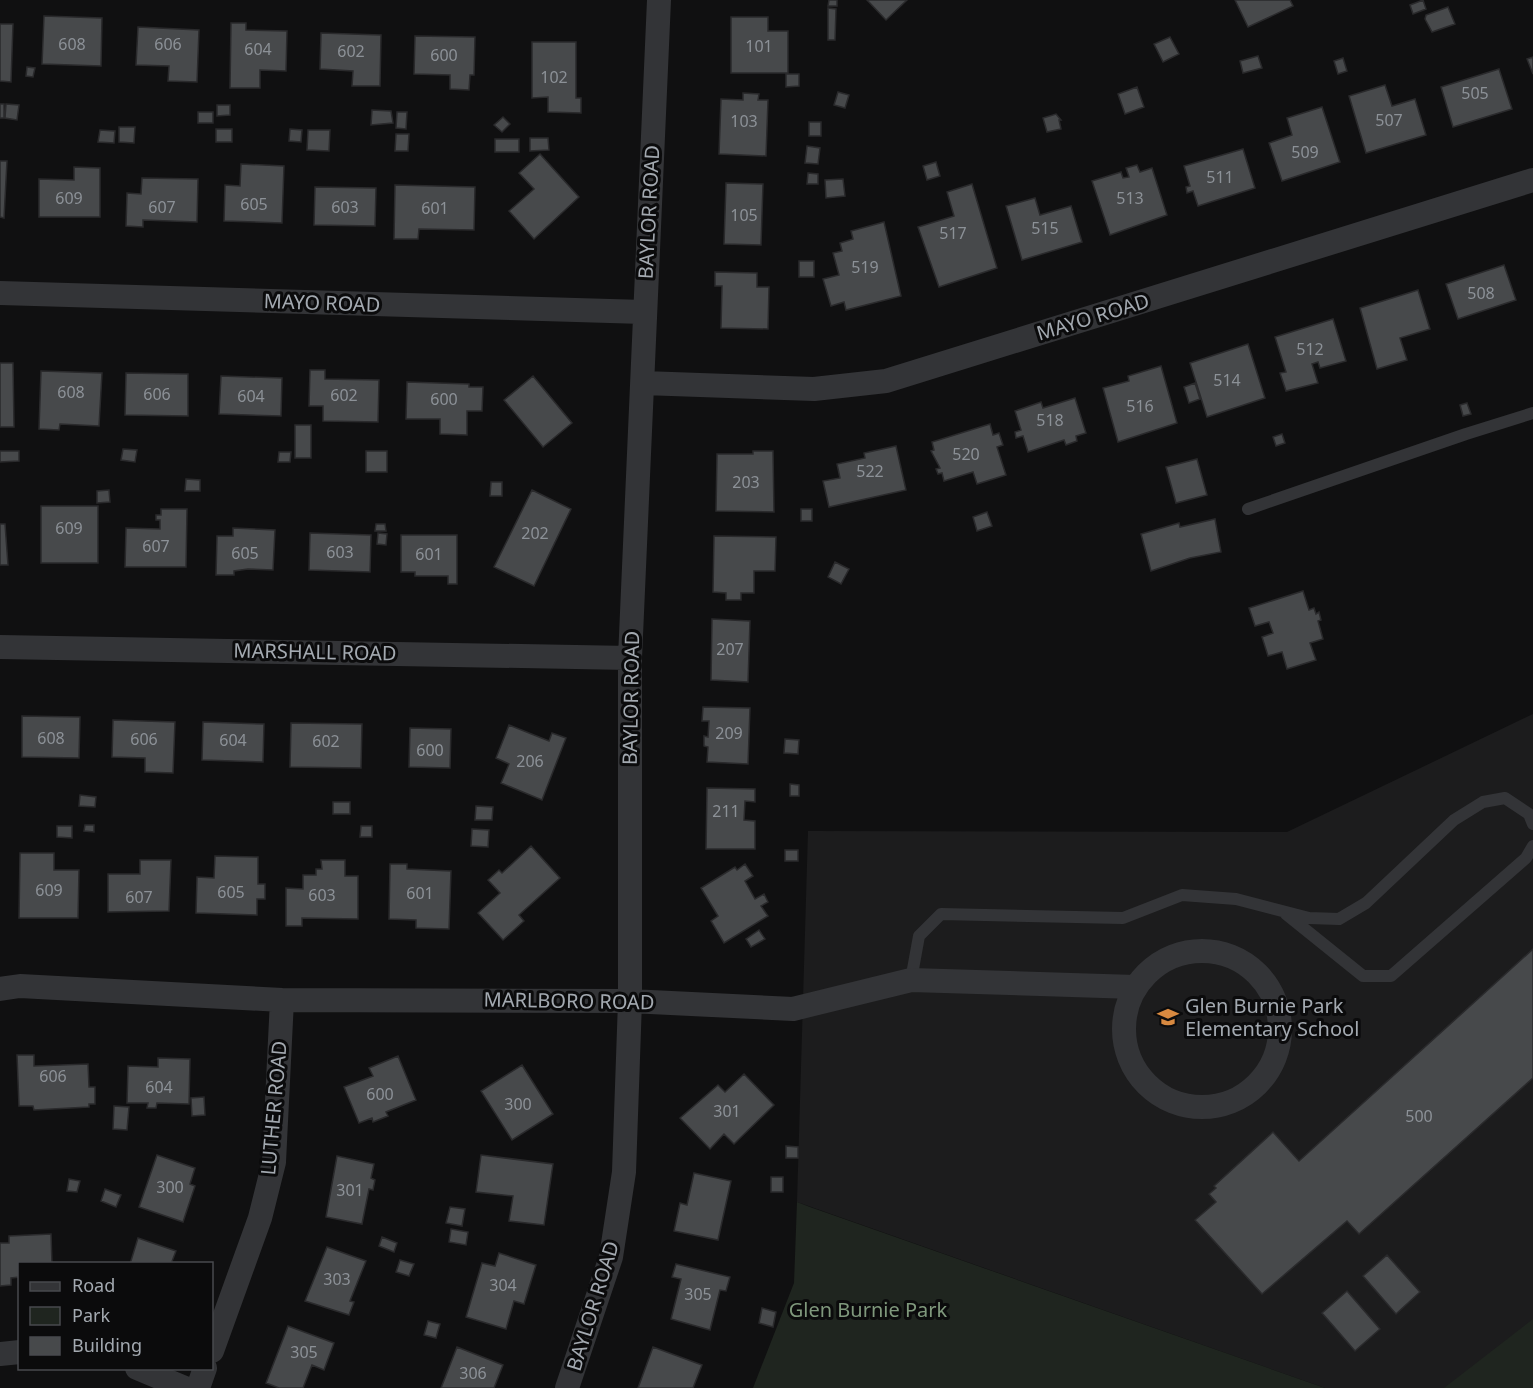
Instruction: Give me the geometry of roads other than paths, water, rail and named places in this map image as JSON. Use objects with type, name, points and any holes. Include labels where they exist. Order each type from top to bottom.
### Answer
[{"type":"street","name":"BAYLOR ROAD","points":[[567,1388],[611,1257],[624,1172],[630,1001],[630,658],[659,0]]},
{"type":"street","name":"MAYO ROAD","points":[[643,382],[814,389],[886,381],[1533,180]]},
{"type":"street","name":"MAYO ROAD","points":[[0,294],[644,312]]},
{"type":"street","name":"MARSHALL ROAD","points":[[0,647],[630,658]]},
{"type":"street","points":[[1202,951],[1221,953],[1240,960],[1256,972],[1268,987],[1277,1005],[1280,1024],[1279,1044],[1273,1063],[1262,1080],[1248,1093],[1230,1103],[1211,1108],[1191,1107],[1164,1098],[1141,1080],[1130,1063],[1124,1044],[1123,1025],[1127,1005],[1135,987],[1156,966],[1182,953],[1202,951]]},
{"type":"street","name":"MARLBORO ROAD","points":[[0,989],[20,986],[282,1000],[630,1001],[793,1009],[911,980],[1135,987]]},
{"type":"street","name":"LUTHER ROAD","points":[[213,1348],[260,1218],[274,1162],[282,1000]]},
{"type":"street","points":[[0,1354],[18,1352]]},
{"type":"street","points":[[142,1370],[185,1388]]},
{"type":"street","points":[[198,1388],[204,1370]]},
{"type":"lane","points":[[1248,509],[1533,413]]},
{"type":"lane","points":[[911,980],[919,936],[941,914],[1123,918],[1182,895],[1236,899],[1309,918],[1339,919],[1366,903],[1454,820],[1483,801],[1505,798],[1529,814],[1533,824]]},
{"type":"lane","points":[[1283,911],[1363,976],[1391,976],[1526,858],[1533,846]]},
{"type":"place","name":"Glen Burnie Park Elementary School","points":[[1168,1017]]},
{"type":"park label","name":"Glen Burnie Park","points":[[868,1310]]}]
